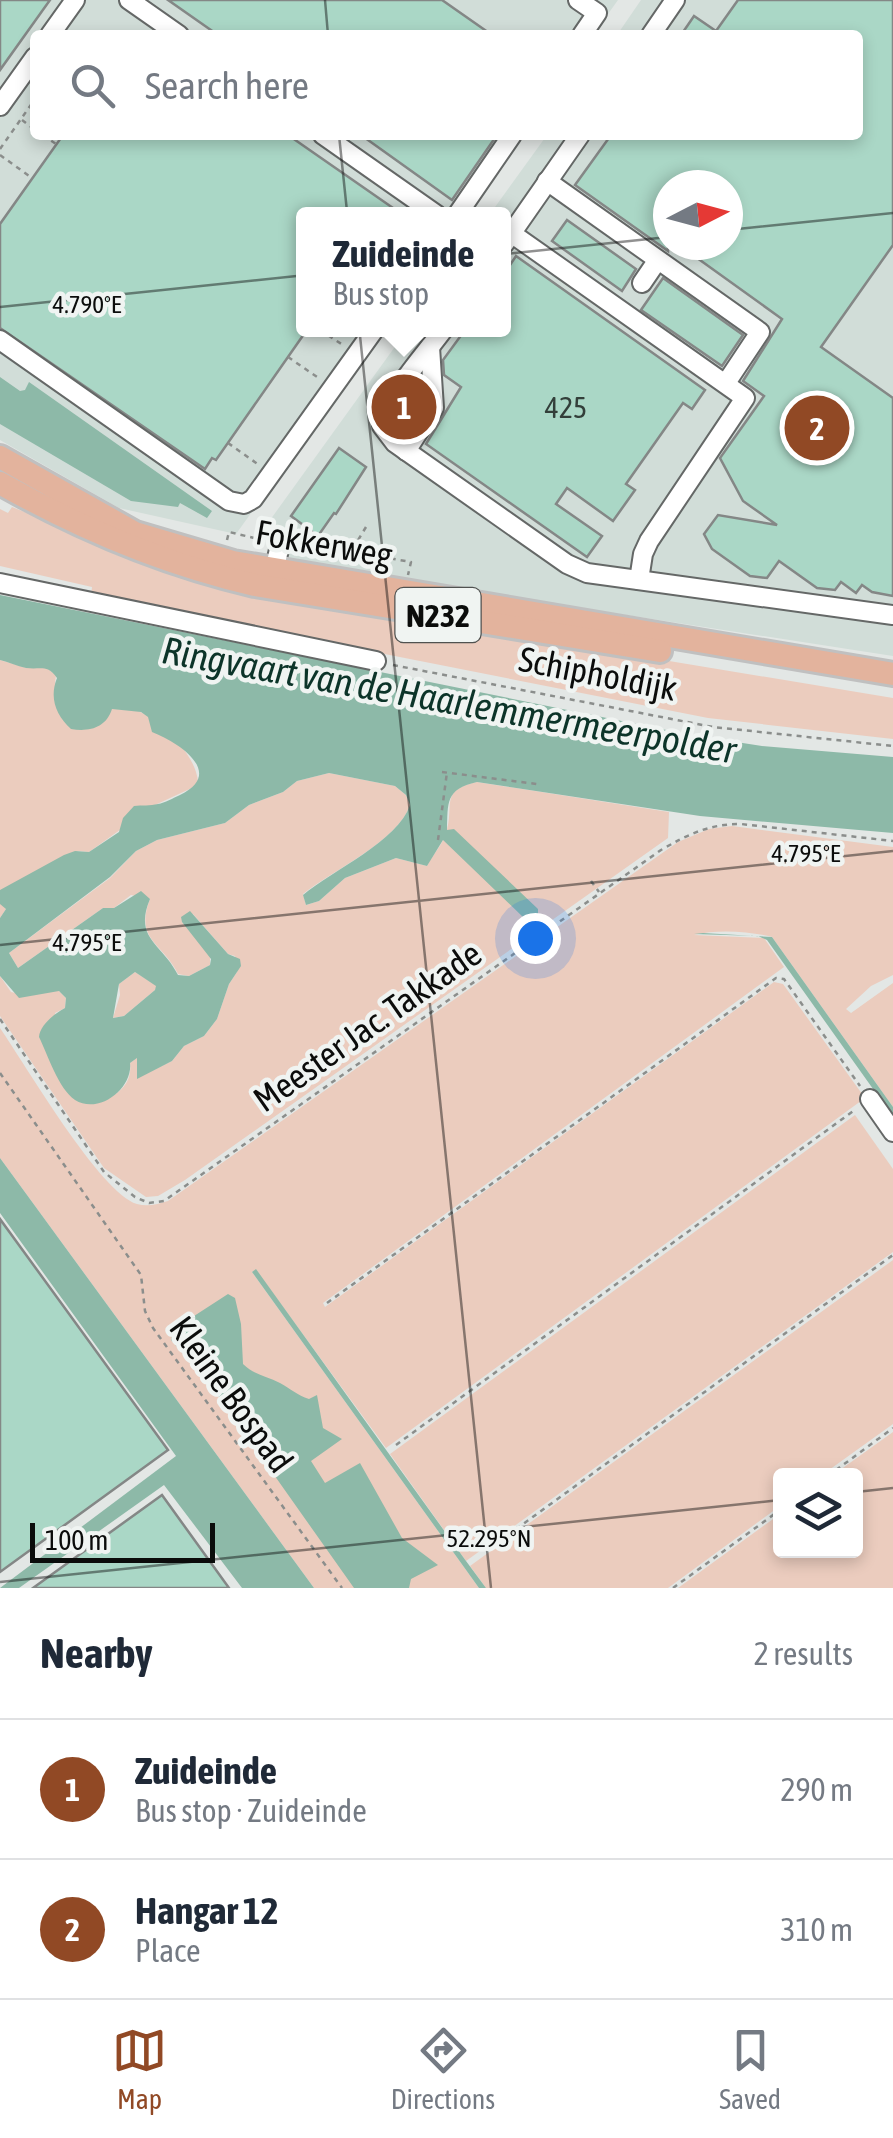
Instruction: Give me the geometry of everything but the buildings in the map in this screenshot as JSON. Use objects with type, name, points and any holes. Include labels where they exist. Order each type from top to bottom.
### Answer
[{"type":"main road","name":"Fokkerweg","points":[[0,457],[134,533],[233,562],[893,674]]},
{"type":"main road","name":"Fokkerweg","points":[[0,483],[114,541],[208,574],[893,689]]},
{"type":"street","points":[[54,30],[75,0]]},
{"type":"street","points":[[129,0],[172,30]]},
{"type":"street","points":[[578,0],[601,7],[585,30]]},
{"type":"street","points":[[655,30],[676,0]]},
{"type":"street","points":[[1,104],[30,64]]},
{"type":"street","points":[[330,140],[427,207]]},
{"type":"street","points":[[461,207],[508,140]]},
{"type":"street","points":[[511,234],[576,140]]},
{"type":"street","points":[[547,181],[760,332],[726,383]]},
{"type":"street","points":[[511,240],[745,398],[649,541],[640,580]]},
{"type":"street","points":[[622,312],[657,261]]},
{"type":"street","points":[[0,340],[229,500],[244,504],[253,499],[369,337]]},
{"type":"street","points":[[437,337],[384,414],[382,426],[395,450],[567,564],[587,573],[893,615]]},
{"type":"street","points":[[395,450],[434,408],[430,347]]},
{"type":"street","points":[[274,571],[279,542]]},
{"type":"street","points":[[0,583],[376,662]]},
{"type":"street","points":[[870,1099],[893,1132]]},
{"type":"path","points":[[0,149],[30,105]]},
{"type":"path","points":[[20,120],[30,127]]},
{"type":"path","points":[[50,140],[56,144]]},
{"type":"path","points":[[0,156],[32,178]]},
{"type":"path","points":[[330,337],[356,354]]},
{"type":"path","points":[[288,357],[332,388]]},
{"type":"path","points":[[228,443],[271,474]]},
{"type":"path","points":[[366,527],[356,545],[370,554],[411,562],[408,576]]},
{"type":"path","points":[[226,545],[230,530],[279,542]]},
{"type":"path","name":"Schipholdijk","points":[[376,662],[713,728],[893,746]]},
{"type":"path","points":[[438,840],[444,772],[537,784]]},
{"type":"path","points":[[487,786],[488,778]]},
{"type":"path","points":[[443,804],[451,805]]},
{"type":"path","name":"Meester Jac. Takkade","points":[[0,1019],[104,1172],[135,1198],[150,1203],[164,1200],[661,850],[704,827],[742,824],[893,841]]},
{"type":"path","points":[[591,881],[599,893]]},
{"type":"path","points":[[327,1304],[776,978],[784,979],[870,1099],[396,1445]]},
{"type":"path","name":"Kleine Bospad","points":[[0,1073],[141,1275],[145,1312],[153,1328],[342,1588]]},
{"type":"path","points":[[508,1535],[893,1255]]},
{"type":"path","points":[[839,1468],[893,1428]]},
{"type":"path","points":[[673,1588],[773,1515]]},
{"type":"shaded area","points":[[0,0],[618,0],[597,30],[30,30],[30,140],[518,140],[470,207],[296,207],[296,337],[378,337],[236,534],[119,508],[0,440]]},
{"type":"shaded area","points":[[641,0],[893,0],[893,656],[269,560],[280,543],[260,534],[402,337],[511,337],[511,207],[495,207],[543,140],[863,140],[863,30],[620,30]]},
{"type":"shaded area","points":[[12,507],[246,591],[893,698],[893,739],[708,718],[91,596],[92,587],[0,566],[0,509],[8,513]]},
{"type":"shaded area","points":[[0,660],[27,668],[47,668],[56,675],[55,683],[146,715],[180,744],[198,782],[155,805],[89,852],[78,851],[4,905],[6,909],[0,918]]},
{"type":"shaded area","points":[[329,773],[395,786],[406,795],[410,805],[379,843],[303,894],[306,905],[319,901],[345,878],[396,858],[427,866],[446,835],[453,794],[477,782],[669,812],[668,838],[185,1180],[158,1196],[146,1197],[104,1168],[0,1016],[0,976],[11,992],[26,995],[59,991],[66,998],[65,1008],[55,1013],[90,1104],[119,1091],[128,1079],[130,1063],[138,1057],[137,1078],[172,1061],[184,1046],[204,1036],[217,1019],[237,972],[235,956],[228,954],[193,914],[182,922],[210,954],[210,965],[189,976],[178,974],[148,933],[146,913],[150,899],[131,895],[114,908],[103,908],[18,968],[9,953],[110,878],[136,851],[157,840],[225,823],[249,805],[283,792],[297,781]]},
{"type":"shaded area","points":[[732,826],[893,847],[893,975],[871,986],[846,1009],[851,1013],[893,983],[893,1107],[772,937],[733,932],[694,935],[764,938],[784,967],[323,1303],[325,1307],[774,982],[783,984],[865,1098],[386,1448],[256,1270],[252,1272],[479,1588],[314,1588],[0,1158],[0,1028],[64,1125],[104,1177],[137,1204],[168,1201],[678,842],[709,829]]},
{"type":"shaded area","points":[[135,972],[157,986],[124,1016],[113,1018],[119,984]]},
{"type":"shaded area","points":[[855,1115],[893,1169],[893,1252],[466,1561],[390,1454]]},
{"type":"shaded area","points":[[893,1260],[893,1424],[832,1468],[773,1468],[773,1511],[668,1588],[486,1588],[470,1566]]},
{"type":"shaded area","points":[[893,1432],[893,1588],[678,1588],[773,1519],[773,1558],[863,1558],[863,1468],[843,1468]]},
{"type":"water","points":[[0,377],[20,391],[29,382],[212,511],[207,518],[180,503],[178,507],[131,501],[0,424]]},
{"type":"water","name":"Ringvaart van de Haarlemmermeerpolder","points":[[0,595],[691,735],[762,746],[893,757],[893,833],[700,816],[477,782],[459,789],[450,798],[447,830],[454,829],[538,909],[538,917],[532,922],[443,840],[427,866],[396,858],[345,878],[319,901],[306,905],[303,895],[379,843],[410,805],[406,795],[395,786],[329,773],[297,781],[283,792],[249,805],[225,823],[157,840],[136,851],[110,877],[9,953],[18,968],[103,908],[114,908],[141,891],[150,899],[147,932],[178,975],[189,976],[210,965],[211,959],[182,922],[181,917],[190,911],[228,954],[240,959],[241,966],[229,984],[217,1019],[204,1036],[184,1046],[172,1061],[137,1079],[137,1058],[130,1063],[120,1090],[104,1101],[84,1104],[63,1088],[39,1037],[45,1024],[65,1008],[66,998],[59,991],[19,998],[0,976],[0,918],[6,909],[0,904],[0,890],[64,855],[89,852],[119,832],[123,818],[134,806],[163,803],[193,786],[199,777],[198,768],[174,743],[152,732],[148,717],[141,712],[112,709],[106,721],[96,727],[71,729],[55,706],[57,678],[53,674],[47,669],[0,660]],"holes":[[[135,972],[156,986],[124,1016],[113,1018],[119,984]]]},
{"type":"water","points":[[758,936],[772,937],[893,1107],[893,1117],[767,940]]},
{"type":"water","points":[[0,1158],[314,1588],[242,1588],[164,1485],[19,1588],[0,1588],[176,1456],[0,1213]]},
{"type":"water","points":[[256,1269],[486,1588],[479,1588],[252,1272]]},
{"type":"water","points":[[228,1294],[235,1298],[241,1324],[243,1364],[309,1399],[317,1395],[323,1428],[342,1439],[311,1461],[325,1483],[360,1463],[402,1538],[438,1565],[411,1579],[409,1588],[354,1588],[209,1383],[171,1340],[174,1329]]},
{"type":"place","name":"Zuideinde","points":[[404,407]]},
{"type":"place","name":"Hangar 12","points":[[817,428]]}]
